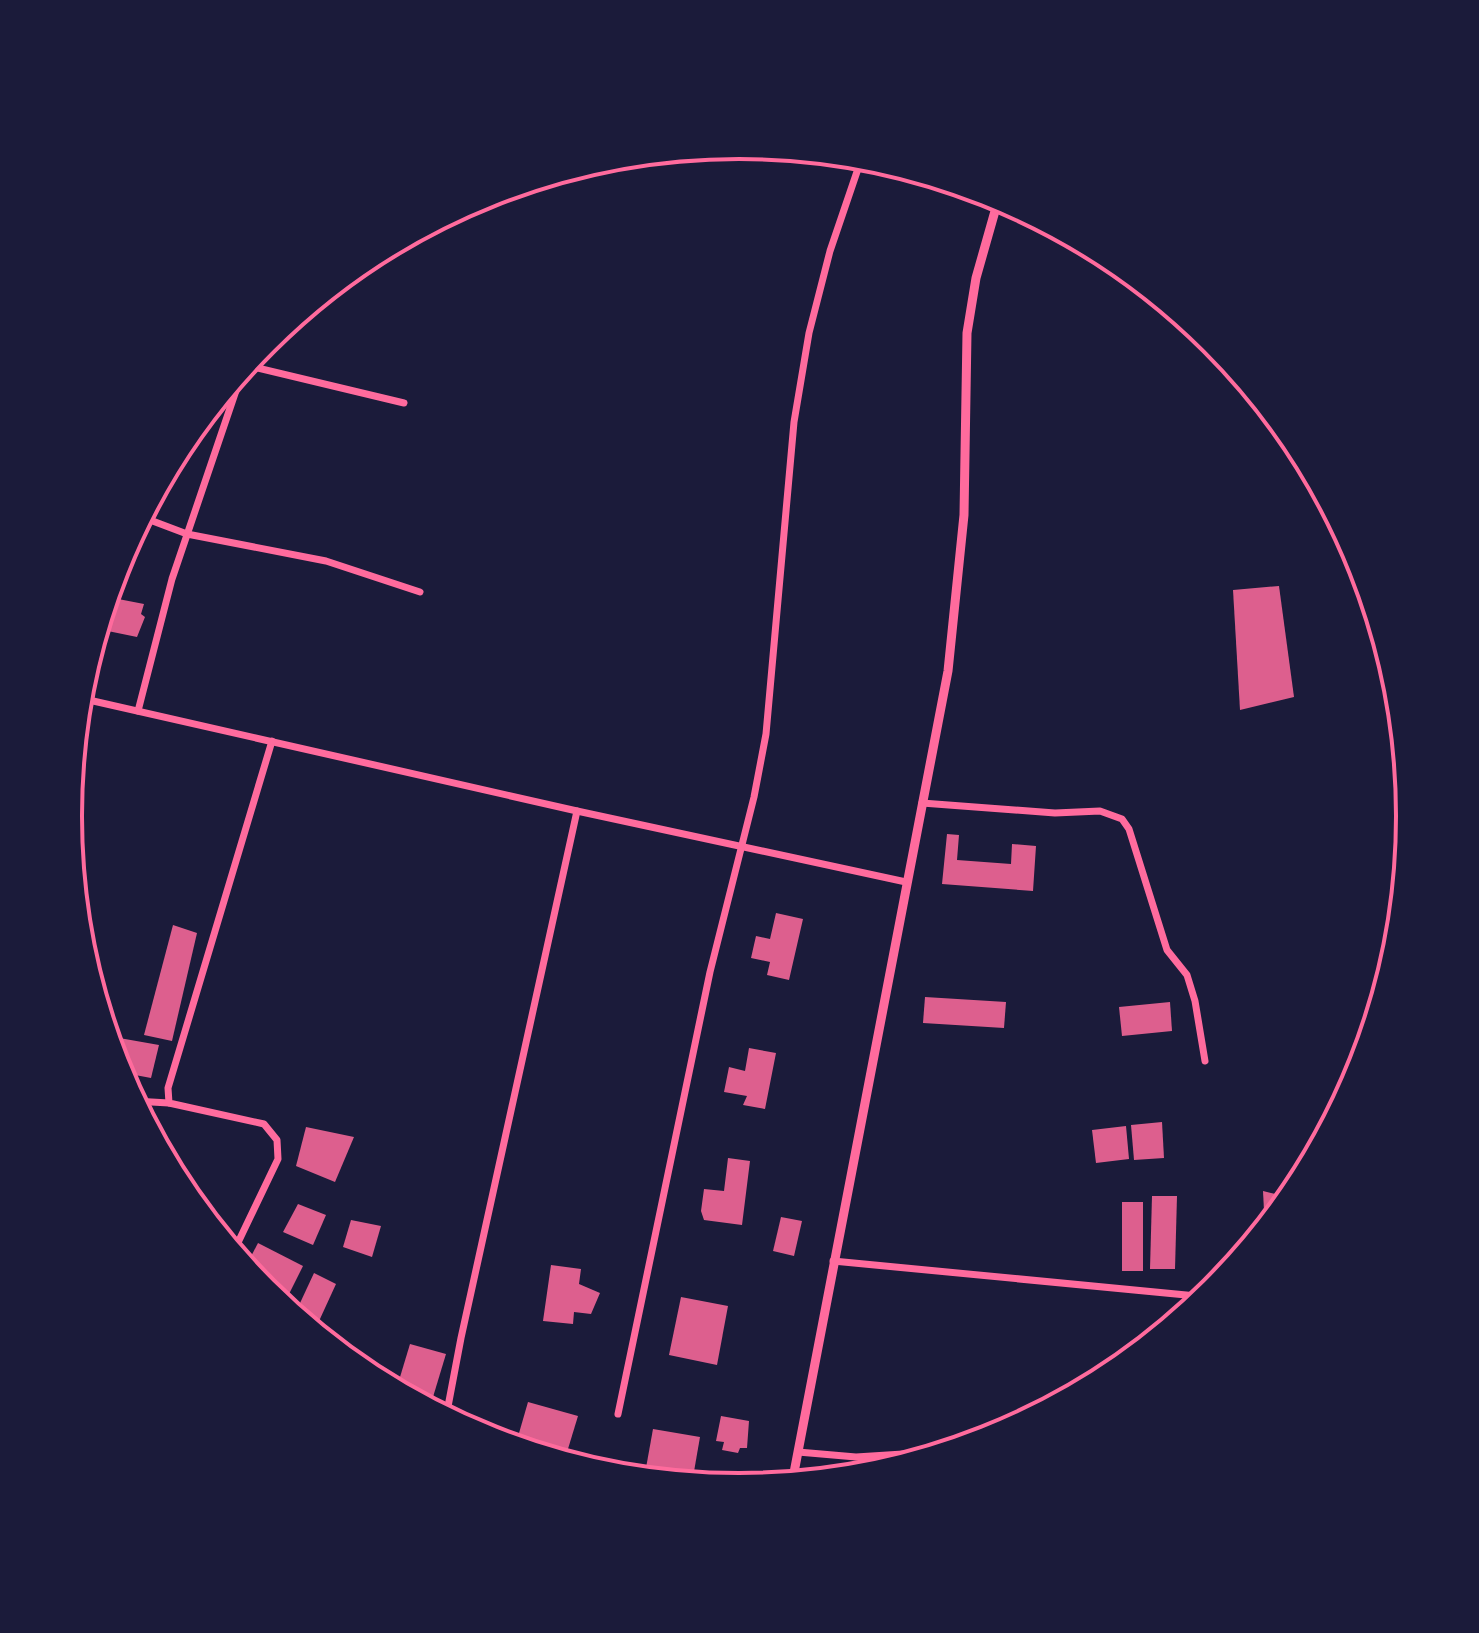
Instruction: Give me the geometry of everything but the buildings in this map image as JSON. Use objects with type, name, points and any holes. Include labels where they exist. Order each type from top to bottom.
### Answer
[{"type":"street","points":[[618,1414],[710,972],[754,797],[766,734],[794,422],[809,333],[830,251],[857,170]]},
{"type":"street","points":[[794,1472],[948,671],[964,515],[967,333],[976,278],[995,211]]},
{"type":"street","points":[[258,369],[404,403]]},
{"type":"street","points":[[138,711],[172,579],[235,395]]},
{"type":"street","points":[[153,521],[187,534],[326,561],[420,592]]},
{"type":"street","points":[[93,701],[906,882]]},
{"type":"street","points":[[169,1103],[168,1088],[272,741]]},
{"type":"street","points":[[922,803],[1055,813],[1100,811],[1122,819],[1129,829],[1167,950],[1187,975],[1195,1001],[1205,1061]]},
{"type":"street","points":[[448,1406],[577,811]]},
{"type":"street","points":[[148,1102],[169,1103],[264,1124],[277,1140],[278,1159],[238,1242]]},
{"type":"street","points":[[833,1261],[1189,1295]]},
{"type":"street","points":[[798,1452],[856,1457],[900,1454]]}]
